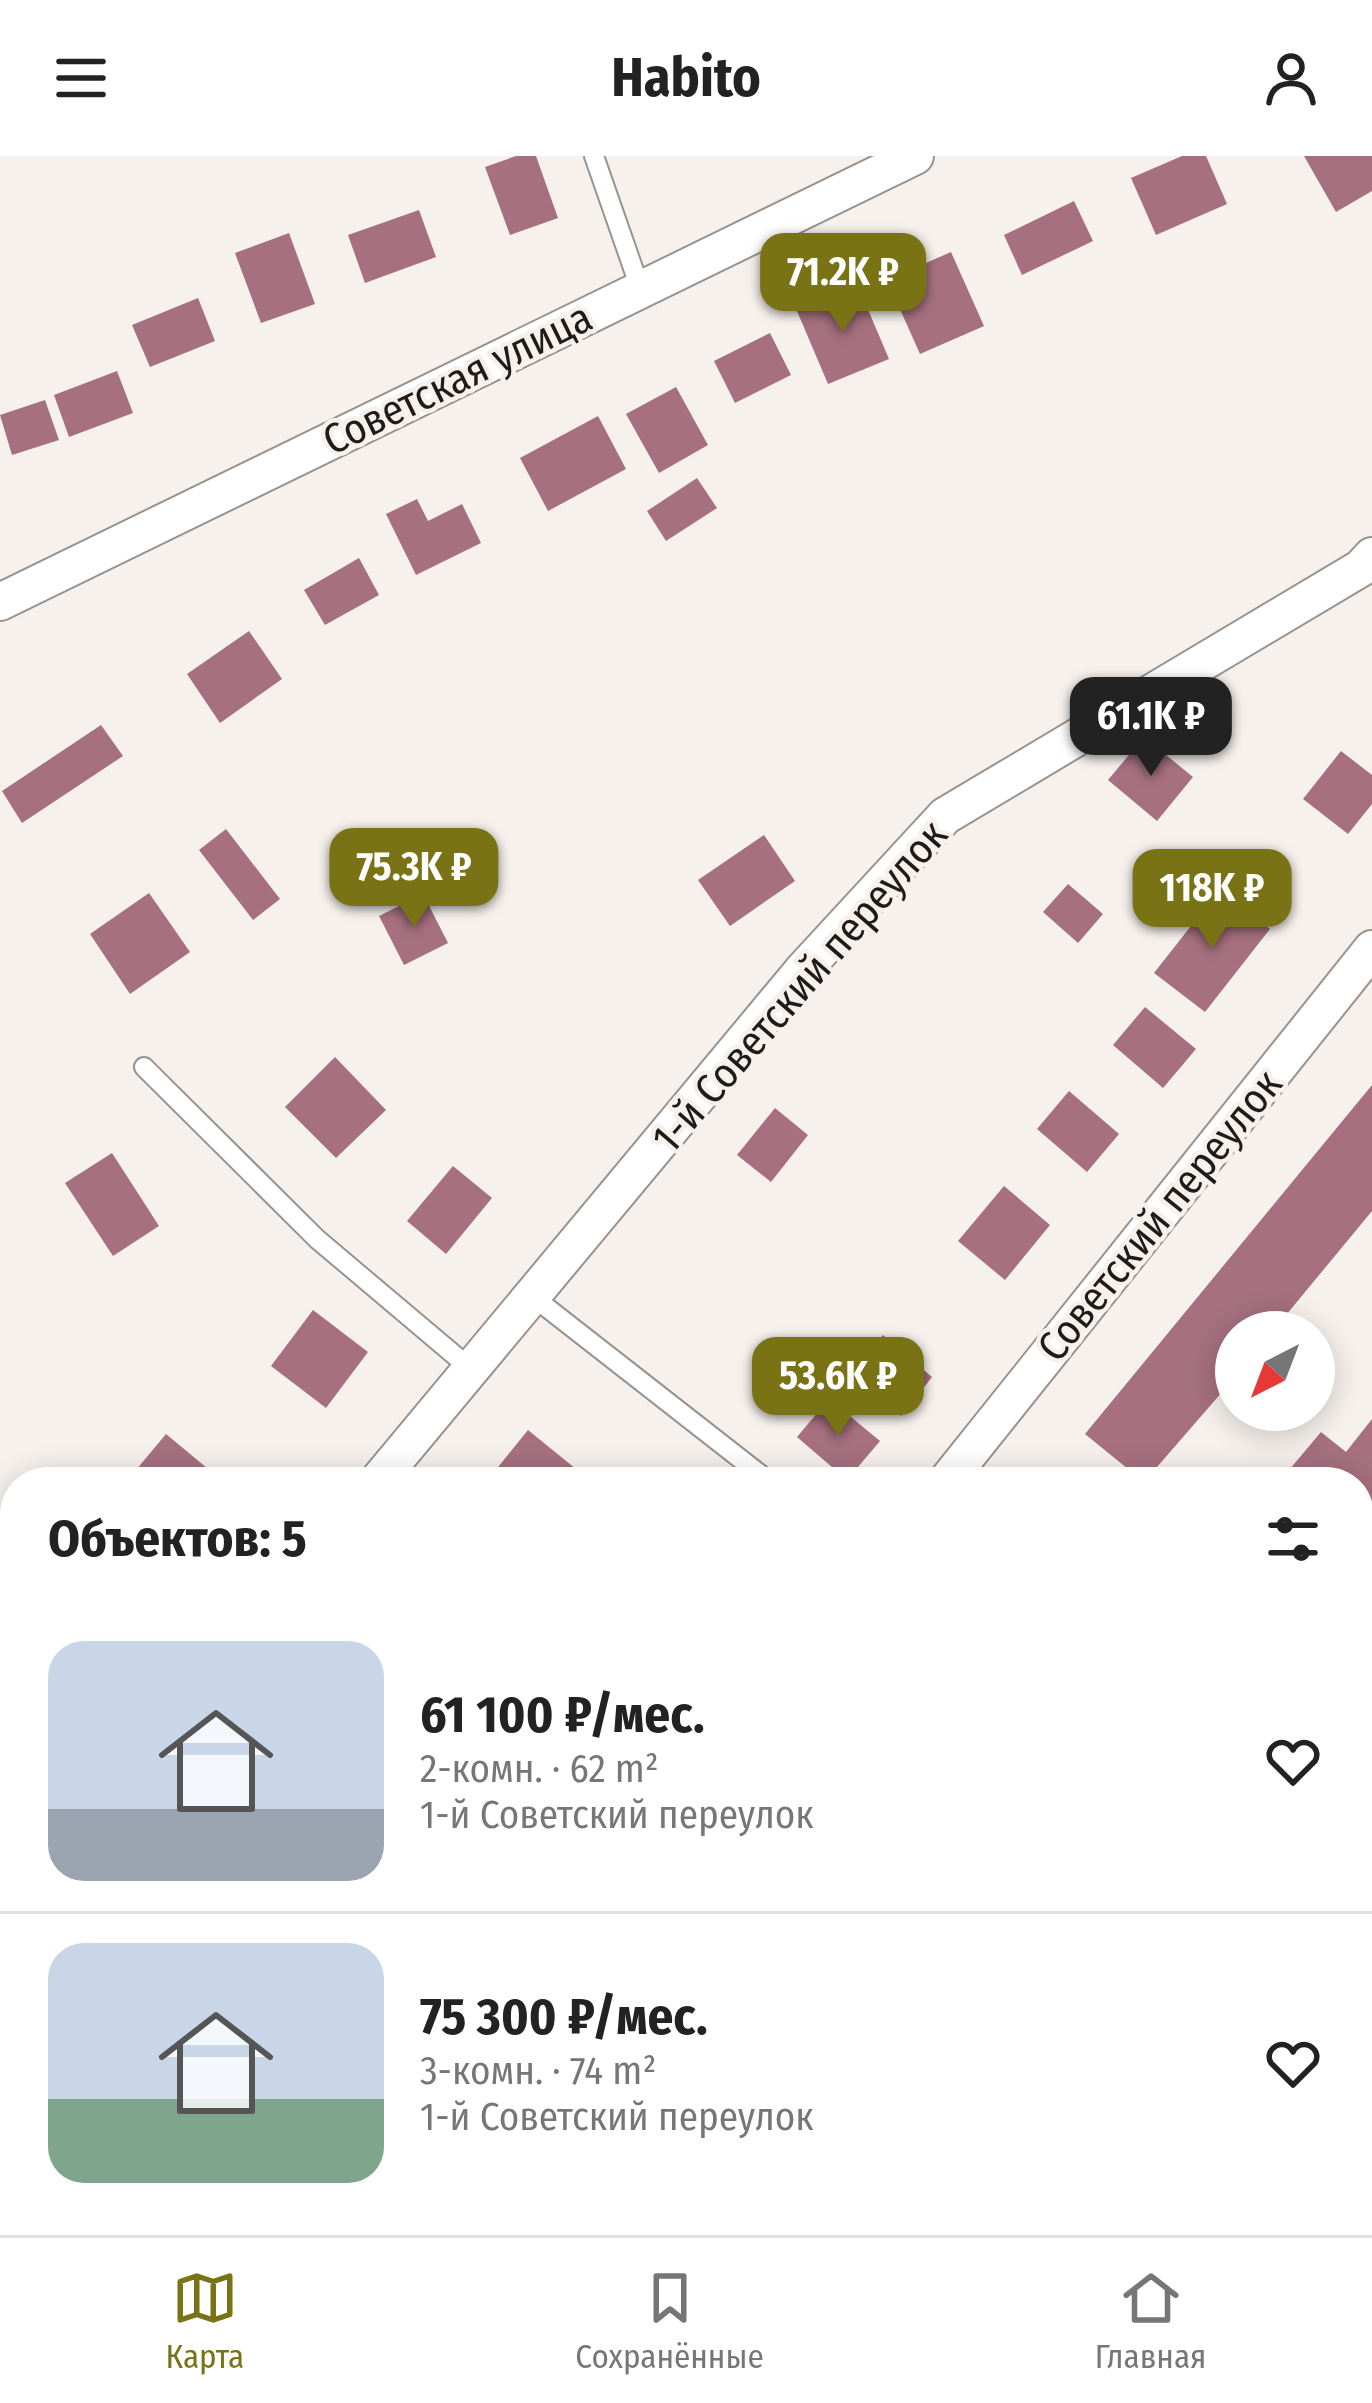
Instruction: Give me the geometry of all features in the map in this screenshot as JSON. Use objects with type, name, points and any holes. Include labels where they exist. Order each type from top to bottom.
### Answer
[{"type":"street","name":"Советская улица","points":[[0,602],[915,156]]},
{"type":"street","name":"1-й Советский переулок","points":[[389,1467],[803,970],[946,816],[1361,568],[1372,556]]},
{"type":"street","name":"Советский переулок","points":[[958,1467],[1372,949]]},
{"type":"lane","points":[[594,156],[640,288]]},
{"type":"lane","points":[[144,1067],[317,1239],[471,1369]]},
{"type":"lane","points":[[532,1296],[751,1467]]},
{"type":"building","points":[[516,156],[536,156],[558,218],[510,235],[485,167]]},
{"type":"building","points":[[1182,156],[1206,156],[1227,204],[1156,235],[1131,178]]},
{"type":"building","points":[[1304,156],[1372,156],[1372,191],[1336,212]]},
{"type":"building","points":[[1074,201],[1093,241],[1022,275],[1004,235]]},
{"type":"building","points":[[419,210],[436,257],[365,283],[348,235]]},
{"type":"building","points":[[289,233],[315,304],[261,323],[235,253]]},
{"type":"building","points":[[951,252],[984,326],[920,354],[887,280]]},
{"type":"building","points":[[858,286],[889,359],[828,384],[797,311]]},
{"type":"building","points":[[198,298],[215,341],[150,367],[132,325]]},
{"type":"building","points":[[770,333],[791,375],[735,403],[714,361]]},
{"type":"building","points":[[117,371],[133,413],[69,437],[54,395]]},
{"type":"building","points":[[676,387],[708,445],[659,473],[626,414]]},
{"type":"building","points":[[45,400],[59,440],[12,455],[0,415]]},
{"type":"building","points":[[598,416],[626,469],[548,511],[520,458]]},
{"type":"building","points":[[697,478],[717,508],[666,541],[647,511]]},
{"type":"building","points":[[417,499],[428,521],[462,504],[481,543],[416,575],[386,514]]},
{"type":"building","points":[[359,558],[379,595],[325,625],[304,590]]},
{"type":"building","points":[[249,631],[282,679],[220,723],[187,674]]},
{"type":"building","points":[[101,725],[123,756],[22,823],[2,791]]},
{"type":"building","points":[[1144,737],[1193,777],[1157,821],[1108,780]]},
{"type":"building","points":[[1341,751],[1372,775],[1372,804],[1348,834],[1303,799]]},
{"type":"building","points":[[226,829],[280,899],[253,920],[199,850]]},
{"type":"building","points":[[764,835],[795,881],[730,926],[698,880]]},
{"type":"building","points":[[1068,884],[1103,914],[1078,943],[1043,912]]},
{"type":"building","points":[[1220,889],[1270,929],[1205,1012],[1154,973]]},
{"type":"building","points":[[149,893],[190,952],[130,994],[90,934]]},
{"type":"building","points":[[423,894],[448,943],[404,965],[379,916]]},
{"type":"building","points":[[1145,1007],[1196,1049],[1163,1088],[1113,1045]]},
{"type":"building","points":[[335,1057],[386,1110],[336,1158],[285,1107]]},
{"type":"building","points":[[1372,1085],[1372,1211],[1289,1311],[1215,1311],[1215,1400],[1157,1467],[1126,1467],[1085,1434]]},
{"type":"building","points":[[1069,1091],[1119,1134],[1087,1172],[1037,1129]]},
{"type":"building","points":[[775,1108],[808,1135],[771,1182],[737,1155]]},
{"type":"building","points":[[112,1153],[159,1226],[113,1256],[65,1183]]},
{"type":"building","points":[[453,1166],[492,1198],[446,1254],[407,1221]]},
{"type":"building","points":[[1004,1186],[1050,1225],[1005,1280],[958,1241]]},
{"type":"building","points":[[313,1310],[368,1352],[326,1408],[271,1366]]},
{"type":"building","points":[[883,1335],[932,1377],[901,1416],[850,1374]]},
{"type":"building","points":[[829,1399],[880,1441],[858,1467],[832,1467],[797,1437]]},
{"type":"building","points":[[1372,1419],[1372,1467],[1292,1467],[1321,1432],[1346,1452]]},
{"type":"building","points":[[528,1430],[574,1467],[498,1467]]},
{"type":"building","points":[[166,1434],[206,1467],[138,1467]]}]
